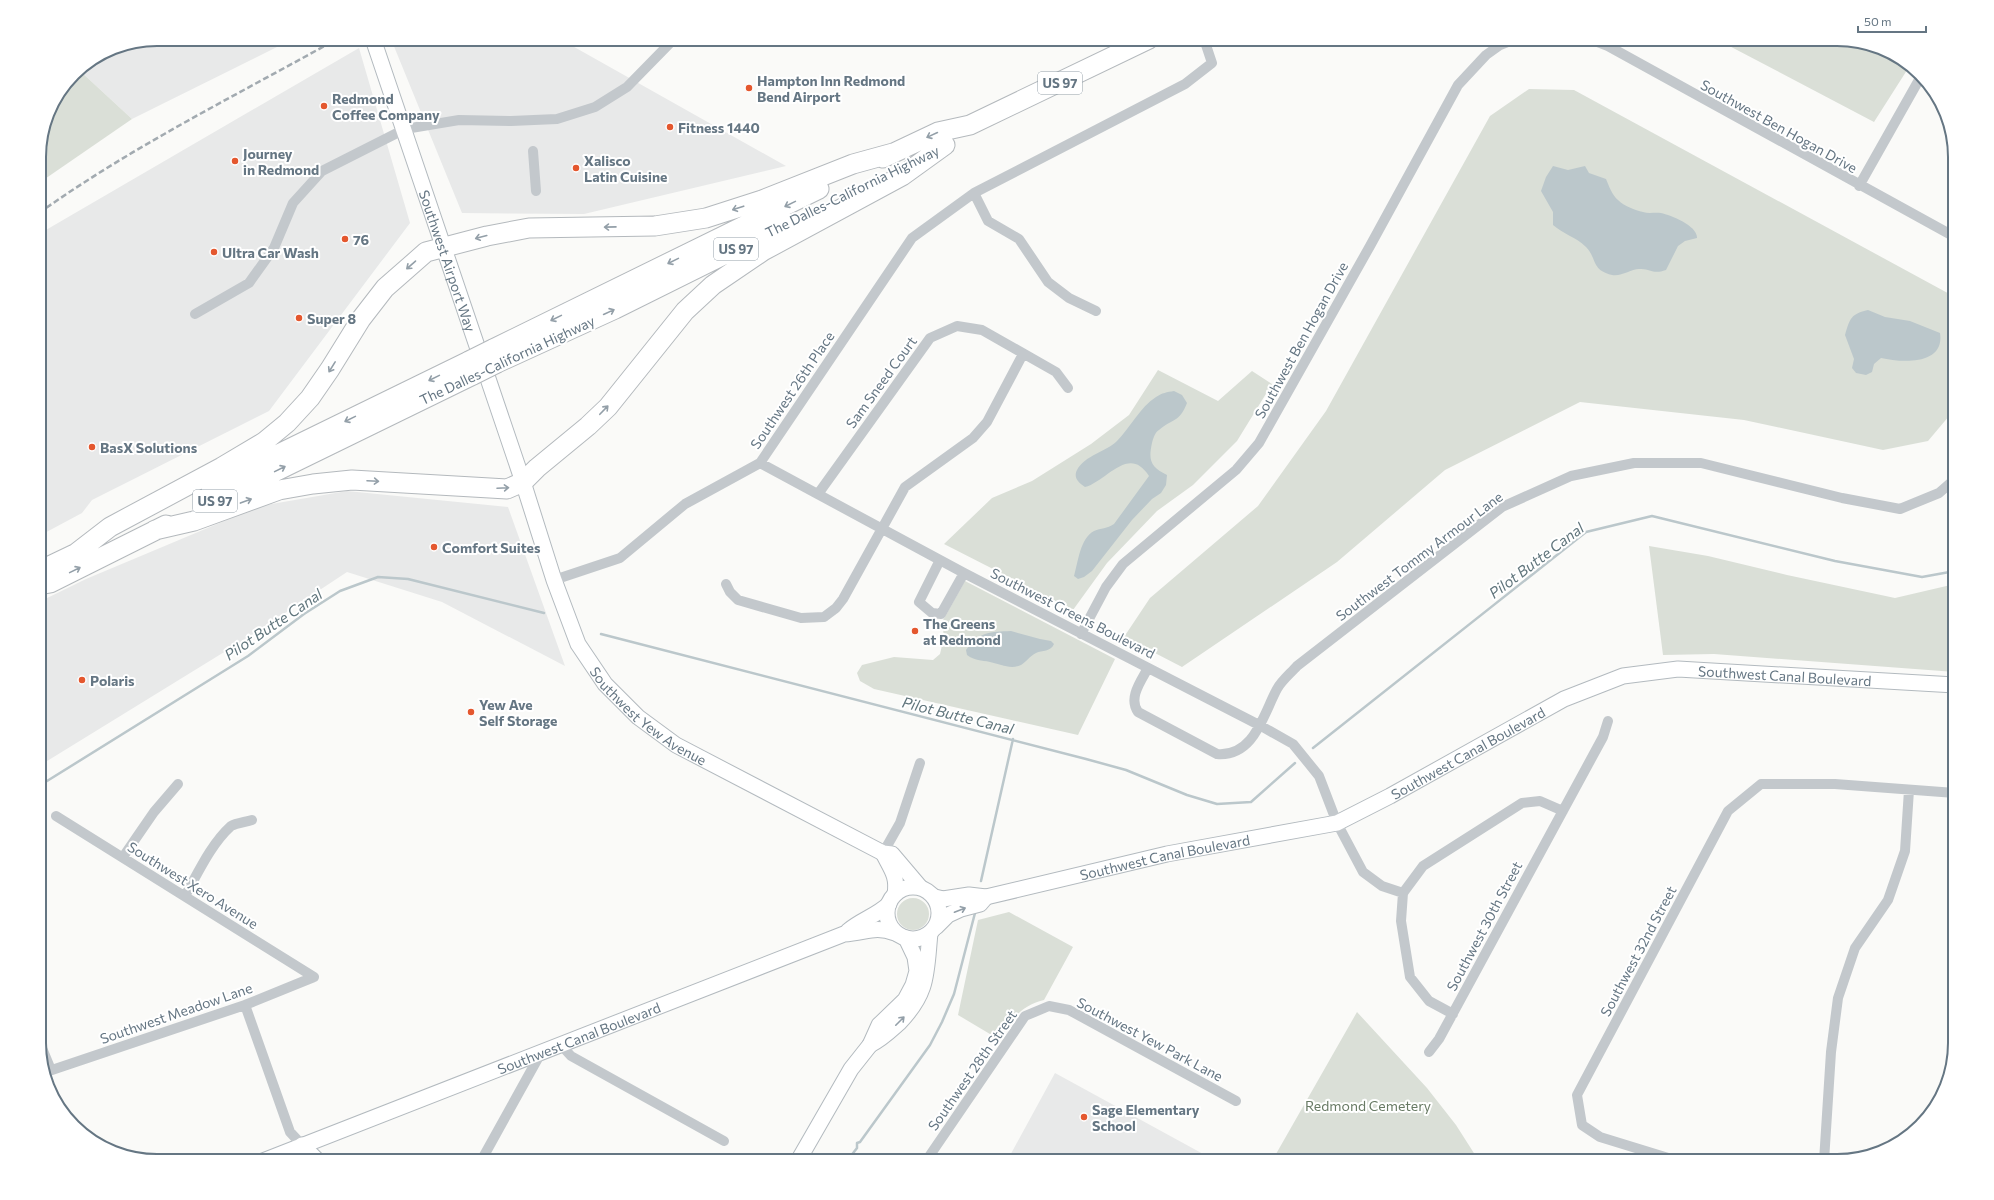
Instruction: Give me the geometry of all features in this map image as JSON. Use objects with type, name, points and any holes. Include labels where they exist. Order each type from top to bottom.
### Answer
[{"type":"highway","name":"The Dalles-California Highway","points":[[495,356],[615,309],[945,145],[970,125],[1134,46]]},
{"type":"highway","name":"The Dalles-California Highway","points":[[46,584],[155,530],[893,153],[938,132],[970,125]]},
{"type":"highway","points":[[155,530],[194,521],[279,490],[313,484],[352,480],[507,489],[523,482],[537,468],[588,426],[608,406],[675,322],[713,285],[763,251],[902,176],[945,145]]},
{"type":"highway","points":[[75,554],[110,527],[222,467],[264,442],[287,423],[310,398],[361,319],[384,288],[426,252],[529,228],[655,226],[706,218],[762,200],[853,164],[893,153]]},
{"type":"highway","name":"The Dalles-California Highway","points":[[46,568],[471,368]]},
{"type":"main road","name":"Southwest Airport Way","points":[[375,46],[405,129],[523,482]]},
{"type":"main road","name":"Southwest Yew Avenue","points":[[523,482],[554,580],[578,644],[604,684],[638,717],[676,745],[883,853],[892,854],[920,887]]},
{"type":"main road","name":"Southwest Canal Boulevard","points":[[934,897],[943,899],[969,895],[986,897],[1167,854],[1337,823],[1390,796],[1564,699],[1623,676],[1678,669],[1948,685]]},
{"type":"main road","points":[[802,1154],[851,1069],[870,1045],[879,1025],[905,1000],[913,985],[917,971],[915,957],[888,919],[897,883],[895,875],[883,853]]},
{"type":"main road","points":[[844,934],[857,924],[881,911],[904,888],[920,887],[934,897],[938,903],[940,915],[933,930],[926,979],[921,996],[912,1010],[884,1038],[870,1045]]},
{"type":"main road","name":"Southwest Canal Boulevard","points":[[933,930],[948,915],[961,909],[980,904],[986,897]]},
{"type":"main road","name":"Southwest Canal Boulevard","points":[[281,1154],[844,934],[859,933],[875,928],[883,928],[901,936]]},
{"type":"main road","points":[[901,936],[919,939],[933,930]]},
{"type":"main road","points":[[302,1146],[311,1154]]},
{"type":"street","points":[[195,314],[249,283],[274,248],[293,203],[322,171],[405,129],[459,120],[511,121],[557,119],[596,107],[627,87],[667,46]]},
{"type":"street","name":"Southwest 26th Place","points":[[554,580],[620,558],[685,504],[760,463],[912,238],[974,193],[1185,84],[1212,63],[1206,46]]},
{"type":"street","name":"Southwest Ben Hogan Drive","points":[[1081,634],[1106,587],[1123,564],[1236,470],[1259,443],[1370,246],[1458,84],[1486,55],[1499,46]]},
{"type":"street","name":"Southwest Ben Hogan Drive","points":[[1608,46],[1859,186],[1948,233]]},
{"type":"street","points":[[1859,186],[1918,81]]},
{"type":"street","points":[[533,151],[536,191]]},
{"type":"street","points":[[974,193],[988,221],[1019,239],[1048,282],[1069,298],[1096,311]]},
{"type":"street","name":"Sam Sneed Court","points":[[818,494],[930,338],[957,326],[982,330],[1056,372],[1068,388]]},
{"type":"street","points":[[726,584],[730,592],[738,600],[801,618],[824,617],[840,605],[905,487],[973,438],[987,422],[1023,354]]},
{"type":"street","name":"Southwest Greens Boulevard","points":[[760,463],[881,529],[1293,744],[1319,776],[1337,823],[1363,872],[1382,886],[1403,894]]},
{"type":"street","name":"Southwest Tommy Armour Lane","points":[[1148,668],[1134,698],[1134,706],[1138,712],[1217,754],[1230,754],[1243,748],[1261,726],[1278,687],[1297,666],[1502,507],[1571,476],[1634,463],[1701,463],[1842,498],[1900,509],[1939,493],[1948,485]]},
{"type":"street","points":[[940,560],[919,602],[932,613],[941,614],[964,572]]},
{"type":"street","name":"Southwest 30th Street","points":[[1429,1052],[1439,1039],[1453,1014],[1602,737],[1608,721]]},
{"type":"street","points":[[883,853],[900,823],[920,764]]},
{"type":"street","points":[[123,858],[154,812],[178,784]]},
{"type":"street","name":"Southwest 32nd Street","points":[[1655,1154],[1600,1137],[1582,1125],[1577,1095],[1728,811],[1761,784],[1835,784],[1909,790]]},
{"type":"street","points":[[1825,1154],[1832,1052],[1838,998],[1855,948],[1888,900],[1905,851],[1909,790],[1948,793]]},
{"type":"street","points":[[1453,1014],[1429,1001],[1410,977],[1401,921],[1403,894],[1423,866],[1522,803],[1540,802],[1562,811]]},
{"type":"street","name":"Southwest Xero Avenue","points":[[56,816],[314,977]]},
{"type":"street","points":[[185,896],[204,862],[232,825],[252,820]]},
{"type":"street","name":"Southwest Meadow Lane","points":[[50,1070],[245,1005],[314,977]]},
{"type":"street","points":[[245,1005],[290,1132],[302,1146]]},
{"type":"street","name":"Southwest Yew Park Lane","points":[[1049,1006],[1069,1010],[1236,1101]]},
{"type":"street","name":"Southwest 28th Street","points":[[931,1154],[1025,1016],[1049,1006]]},
{"type":"street","points":[[561,1045],[571,1056],[724,1141]]},
{"type":"street","points":[[485,1154],[542,1051]]},
{"type":"shaded area","points":[[279,46],[132,119],[83,74],[114,54],[142,47]]},
{"type":"shaded area","points":[[394,46],[572,46],[786,166],[584,214],[462,213]]},
{"type":"shaded area","points":[[359,48],[410,223],[269,411],[92,500],[82,513],[46,532],[46,230]]},
{"type":"shaded area","points":[[1553,166],[1568,170],[1585,166],[1589,173],[1606,179],[1614,196],[1623,204],[1643,212],[1661,213],[1671,216],[1689,225],[1693,229],[1697,238],[1685,241],[1678,246],[1666,270],[1654,272],[1646,269],[1639,269],[1615,275],[1605,273],[1597,267],[1586,247],[1553,225],[1553,212],[1541,191],[1546,177]]},
{"type":"shaded area","points":[[1868,310],[1885,317],[1910,321],[1940,333],[1940,343],[1936,351],[1929,356],[1911,361],[1881,358],[1874,364],[1872,372],[1866,375],[1856,373],[1852,368],[1854,359],[1845,335],[1848,324],[1852,318],[1858,313]]},
{"type":"shaded area","points":[[1174,391],[1182,395],[1187,403],[1181,414],[1175,420],[1156,432],[1150,454],[1154,466],[1167,475],[1166,485],[1161,493],[1152,499],[1132,520],[1092,571],[1084,577],[1078,579],[1074,576],[1080,551],[1089,534],[1114,524],[1149,476],[1141,467],[1134,463],[1126,464],[1118,467],[1085,487],[1076,478],[1077,470],[1090,457],[1117,441],[1150,401],[1167,392]]},
{"type":"shaded area","points":[[347,491],[508,507],[565,666],[442,602],[347,572],[247,638],[46,762],[46,599],[86,579],[260,506]]},
{"type":"shaded area","points":[[1011,631],[1051,641],[1054,644],[1053,647],[1036,653],[1021,665],[1013,667],[975,659],[967,655],[966,650],[976,639],[981,636],[991,632]]},
{"type":"shaded area","name":"Sage Elementary School","points":[[1055,1073],[1203,1154],[1011,1154]]},
{"type":"green space","points":[[1729,46],[1837,46],[1852,47],[1880,54],[1907,70],[1874,122]]},
{"type":"green space","points":[[83,74],[132,119],[46,178],[46,150],[48,135],[54,114],[65,95]]},
{"type":"green space","points":[[1529,89],[1574,90],[1948,293],[1948,417],[1928,441],[1883,450],[1744,420],[1580,402],[1445,470],[1337,562],[1182,667],[1124,637],[1150,598],[1258,506],[1326,411],[1490,116]]},
{"type":"green space","name":"The Greens at Redmond","points":[[1158,370],[1218,401],[1252,371],[1272,384],[1237,441],[1193,485],[1157,511],[1107,563],[1073,610],[944,544],[992,498],[1032,481],[1091,444],[1129,415]]},
{"type":"green space","points":[[1649,546],[1708,556],[1787,575],[1895,598],[1948,586],[1948,671],[1714,654],[1663,655]]},
{"type":"green space","name":"The Greens at Redmond","points":[[965,581],[1115,659],[1078,735],[874,689],[860,681],[857,673],[862,665],[894,657],[933,660],[940,654],[944,637],[942,622]]},
{"type":"green space","points":[[910,898],[916,898],[925,902],[929,914],[925,926],[916,930],[910,930],[901,926],[897,917],[897,911],[901,902]]},
{"type":"green space","points":[[1009,912],[1073,947],[1044,1000],[1029,1006],[1018,1014],[1000,1040],[958,1015],[978,920]]},
{"type":"green space","name":"Redmond Cemetery","points":[[1357,1012],[1427,1088],[1456,1125],[1475,1154],[1276,1154]]},
{"type":"waterway","name":"Pilot Butte Canal","points":[[1313,748],[1586,532],[1652,516],[1835,561],[1922,577],[1948,572]]},
{"type":"waterway","name":"Pilot Butte Canal","points":[[46,782],[248,656],[304,614],[340,591],[378,577],[408,579],[544,613]]},
{"type":"waterway","name":"Pilot Butte Canal","points":[[601,634],[1126,770],[1187,795],[1217,804],[1251,802],[1295,763]]},
{"type":"waterway","points":[[981,881],[1013,739]]},
{"type":"waterway","points":[[852,1154],[857,1148],[857,1143],[860,1142],[930,1045],[942,1022],[954,994],[975,913]]},
{"type":"railway","points":[[46,208],[111,165],[148,143],[324,46]]},
{"type":"place","name":"Hampton Inn Redmond Bend Airport","points":[[749,88]]},
{"type":"place","name":"Redmond Coffee Company","points":[[324,106]]},
{"type":"place","name":"Fitness 1440","points":[[670,127]]},
{"type":"place","name":"Journey in Redmond","points":[[235,161]]},
{"type":"place","name":"Xalisco Latin Cuisine","points":[[576,168]]},
{"type":"place","name":"76","points":[[345,239]]},
{"type":"place","name":"Ultra Car Wash","points":[[214,252]]},
{"type":"place","name":"Super 8","points":[[299,318]]},
{"type":"place","name":"BasX Solutions","points":[[92,447]]},
{"type":"place","name":"Comfort Suites","points":[[434,547]]},
{"type":"place","name":"The Greens at Redmond","points":[[915,631]]},
{"type":"place","name":"Polaris","points":[[82,680]]},
{"type":"place","name":"Yew Ave Self Storage","points":[[471,712]]},
{"type":"place","name":"Sage Elementary School","points":[[1084,1117]]}]
